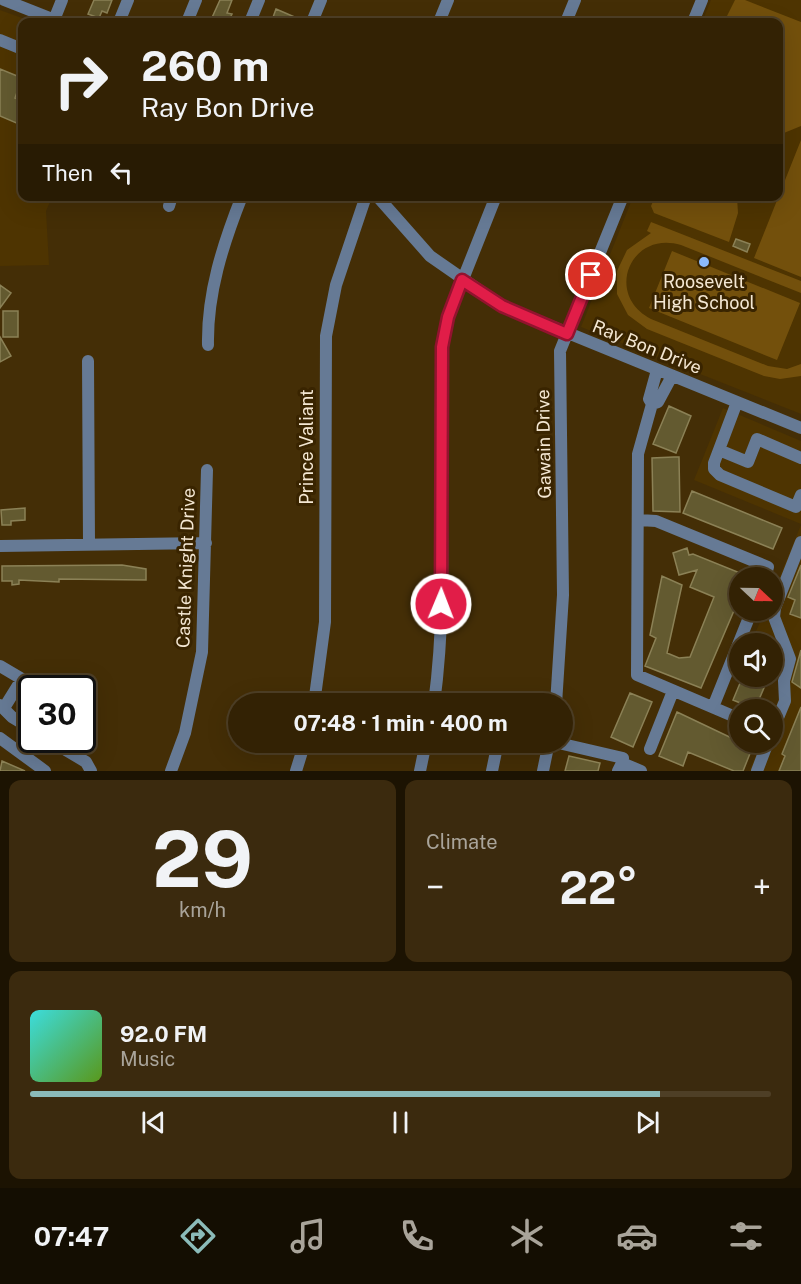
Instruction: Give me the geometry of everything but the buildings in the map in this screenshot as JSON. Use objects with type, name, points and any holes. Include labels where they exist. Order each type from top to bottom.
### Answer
[{"type":"street","points":[[4,0],[49,18]]},
{"type":"street","points":[[58,18],[62,0]]},
{"type":"street","points":[[121,18],[128,0]]},
{"type":"street","points":[[189,18],[196,0]]},
{"type":"street","points":[[252,18],[259,0]]},
{"type":"street","points":[[314,18],[321,0]]},
{"type":"street","points":[[441,18],[448,0]]},
{"type":"street","points":[[568,18],[575,0]]},
{"type":"street","points":[[695,18],[702,0]]},
{"type":"street","points":[[0,40],[18,47]]},
{"type":"street","points":[[208,345],[210,305],[216,274],[240,201]]},
{"type":"street","name":"Prince Valiant","points":[[315,693],[325,622],[326,336],[336,285],[364,201]]},
{"type":"street","name":"Ray Bon Drive","points":[[381,201],[430,256],[502,306],[801,428]]},
{"type":"street","points":[[436,693],[440,661],[442,585],[442,347],[448,317],[494,201]]},
{"type":"street","name":"Gawain Drive","points":[[557,693],[564,573],[560,351],[621,201]]},
{"type":"street","points":[[88,361],[89,543]]},
{"type":"street","points":[[657,370],[650,399],[652,404],[638,454],[637,675],[729,714]]},
{"type":"street","points":[[652,404],[658,402],[672,376]]},
{"type":"street","points":[[737,402],[714,463],[714,469],[720,475],[796,507],[801,495]]},
{"type":"street","points":[[719,450],[748,462],[757,439],[801,458]]},
{"type":"street","name":"Castle Knight Drive","points":[[171,771],[185,733],[202,652],[207,470]]},
{"type":"street","points":[[639,520],[656,521],[768,567]]},
{"type":"street","points":[[783,706],[785,701],[784,681],[790,658],[774,617],[775,608],[801,542]]},
{"type":"street","points":[[0,546],[206,543]]},
{"type":"street","points":[[713,707],[748,621]]},
{"type":"street","points":[[0,666],[22,679],[2,707],[18,719]]},
{"type":"street","points":[[650,749],[673,691]]},
{"type":"street","points":[[0,738],[45,771]]},
{"type":"street","points":[[573,746],[623,758],[620,767],[640,771]]},
{"type":"street","points":[[71,753],[86,762],[91,771]]},
{"type":"street","points":[[296,771],[302,753]]},
{"type":"street","points":[[420,771],[424,753]]},
{"type":"street","points":[[492,771],[496,753]]},
{"type":"street","points":[[543,771],[547,753]]},
{"type":"street","points":[[757,771],[764,753]]},
{"type":"shaded area","name":"Roosevelt High School","points":[[711,0],[801,0],[801,414],[581,327],[631,201],[783,201],[783,18],[704,18]]},
{"type":"shaded area","points":[[735,0],[745,0],[801,22],[801,126],[783,133],[783,18],[726,18]]},
{"type":"shaded area","points":[[0,10],[22,18],[18,18],[18,201],[50,201],[46,211],[49,265],[0,266]]},
{"type":"shaded area","points":[[801,140],[801,277],[754,258],[777,201],[783,201],[783,185]]},
{"type":"shaded area","points":[[653,201],[737,201],[738,213],[729,242],[654,213],[651,206]]},
{"type":"shaded area","points":[[651,222],[801,281],[801,293],[681,245],[663,243],[648,247],[637,255],[629,267],[626,281],[629,295],[637,308],[651,319],[768,366],[787,369],[801,364],[801,376],[780,379],[764,376],[647,329],[628,315],[617,294],[617,271],[627,250],[651,233],[647,231]]},
{"type":"shaded area","points":[[672,251],[800,303],[777,360],[649,308]]},
{"type":"shaded area","points":[[723,408],[801,441],[801,524],[694,480]]},
{"type":"shaded area","points":[[801,525],[801,771],[749,771],[757,753],[783,753],[783,699],[779,699],[783,687],[785,660],[783,633],[755,633],[761,621],[783,621],[783,568]]},
{"type":"place","name":"Roosevelt High School","points":[[704,262]]},
{"type":"route","points":[[441,604],[442,347],[448,317],[462,280],[502,306],[567,334],[591,275]]}]
